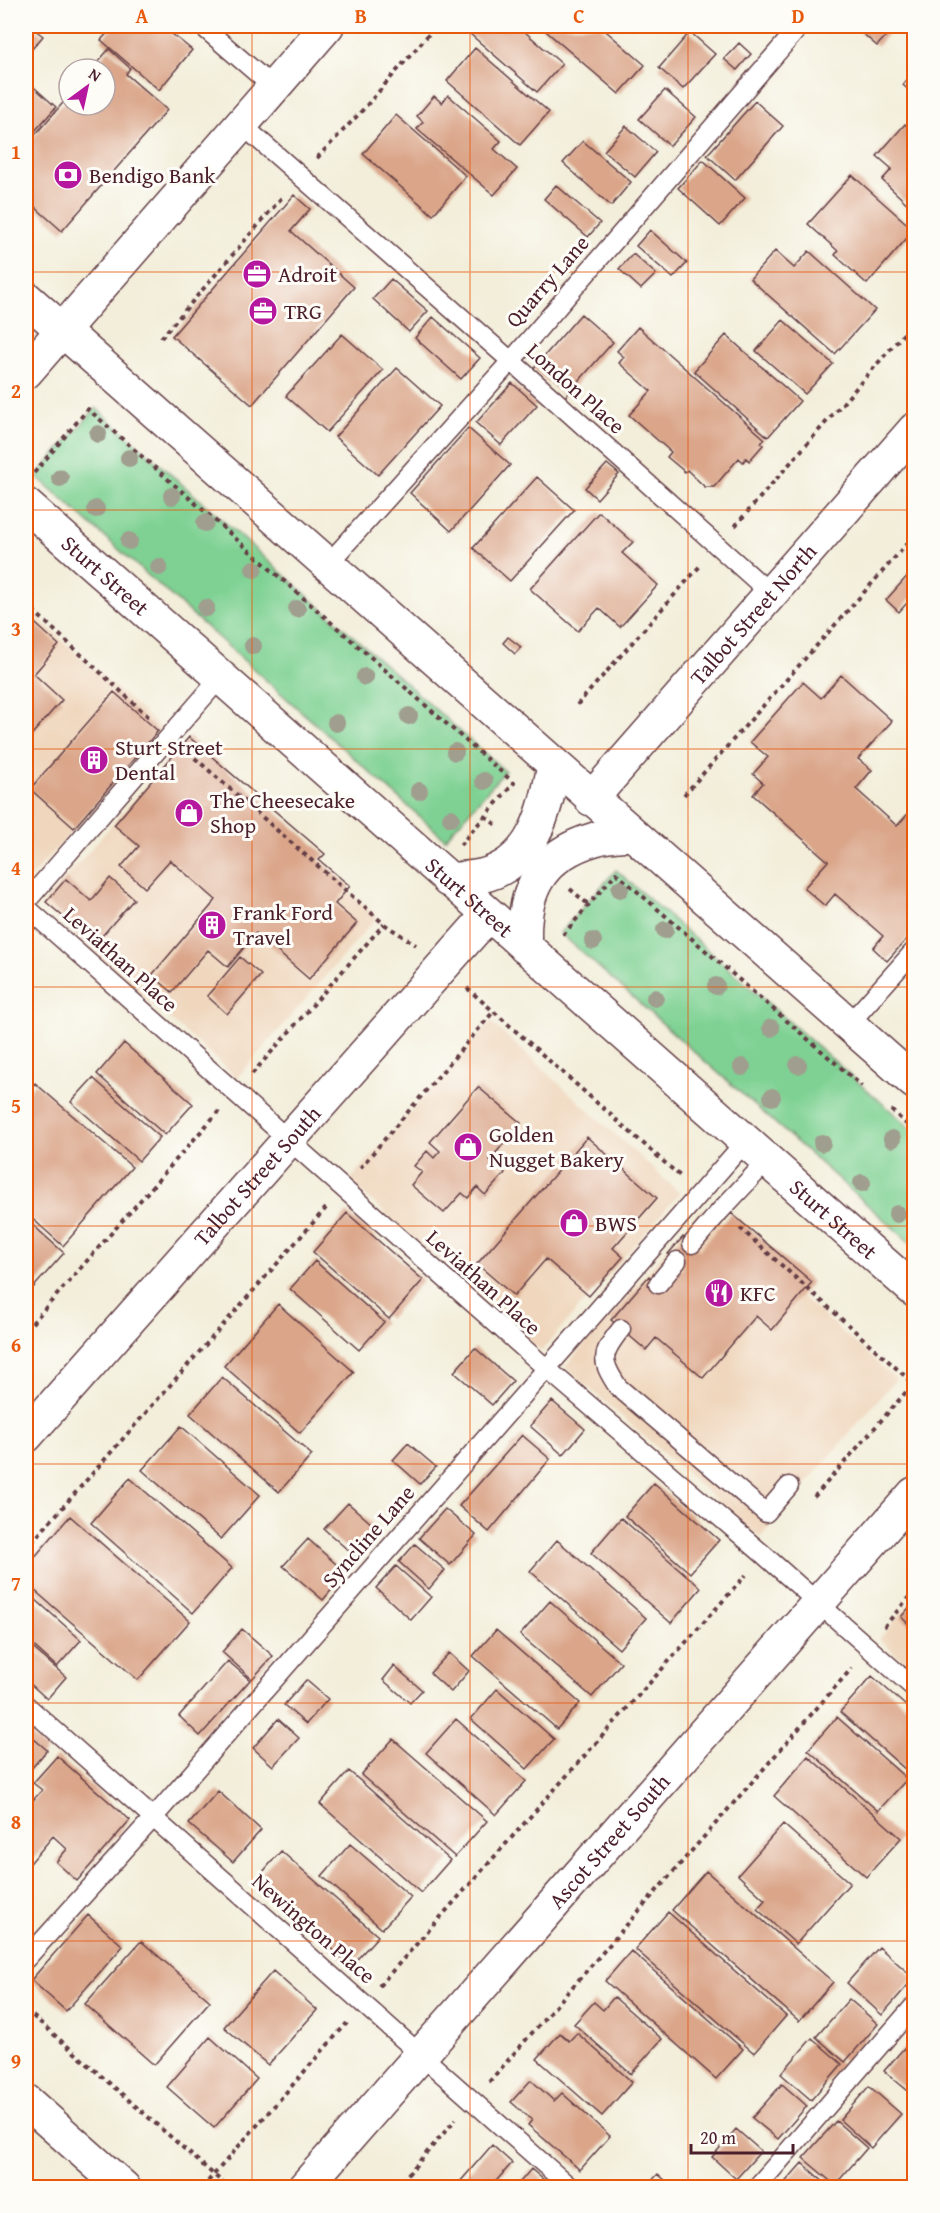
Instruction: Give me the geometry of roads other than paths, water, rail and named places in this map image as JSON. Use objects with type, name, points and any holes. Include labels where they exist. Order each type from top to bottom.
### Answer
[{"type":"street","points":[[26,372],[327,26]]},
{"type":"street","points":[[26,298],[591,799],[915,1082]]},
{"type":"street","name":"Talbot Street North","points":[[591,799],[915,430]]},
{"type":"street","name":"Sturt Street","points":[[28,491],[220,678],[452,865],[488,915],[915,1290]]},
{"type":"street","points":[[452,865],[483,876],[511,863],[535,836],[547,802],[554,766]]},
{"type":"street","points":[[525,947],[523,921],[534,882],[558,855],[595,838],[631,834]]},
{"type":"street","name":"Talbot Street South","points":[[26,1436],[488,915]]},
{"type":"street","name":"Ascot Street South","points":[[304,2187],[915,1494]]},
{"type":"street","points":[[26,2101],[124,2187]]},
{"type":"lane","points":[[202,26],[273,87]]},
{"type":"lane","name":"Quarry Lane","points":[[327,565],[510,361],[800,26]]},
{"type":"lane","name":"London Place","points":[[241,124],[770,594]]},
{"type":"lane","points":[[26,902],[220,678]]},
{"type":"lane","name":"Leviathan Place","points":[[26,907],[546,1368],[915,1688]]},
{"type":"lane","points":[[849,1024],[915,951]]},
{"type":"lane","points":[[692,1244],[720,1211],[756,1151]]},
{"type":"lane","name":"Syncline Lane","points":[[26,1959],[153,1818],[546,1368],[756,1151]]},
{"type":"lane","points":[[658,1284],[677,1261]]},
{"type":"lane","points":[[621,1329],[604,1352],[605,1367],[618,1387],[766,1513],[789,1486]]},
{"type":"lane","name":"Newington Place","points":[[26,1705],[571,2187]]},
{"type":"lane","points":[[756,2187],[915,2006]]},
{"type":"place","name":"Bendigo Bank","points":[[68,175]]},
{"type":"place","name":"Adroit","points":[[257,274]]},
{"type":"place","name":"TRG","points":[[263,311]]},
{"type":"place","name":"Sturt Street Dental","points":[[94,760]]},
{"type":"place","name":"The Cheesecake Shop","points":[[189,813]]},
{"type":"place","name":"Frank Ford Travel","points":[[212,925]]},
{"type":"place","name":"Golden Nugget Bakery","points":[[468,1147]]},
{"type":"place","name":"BWS","points":[[574,1223]]},
{"type":"place","name":"KFC","points":[[719,1293]]}]
